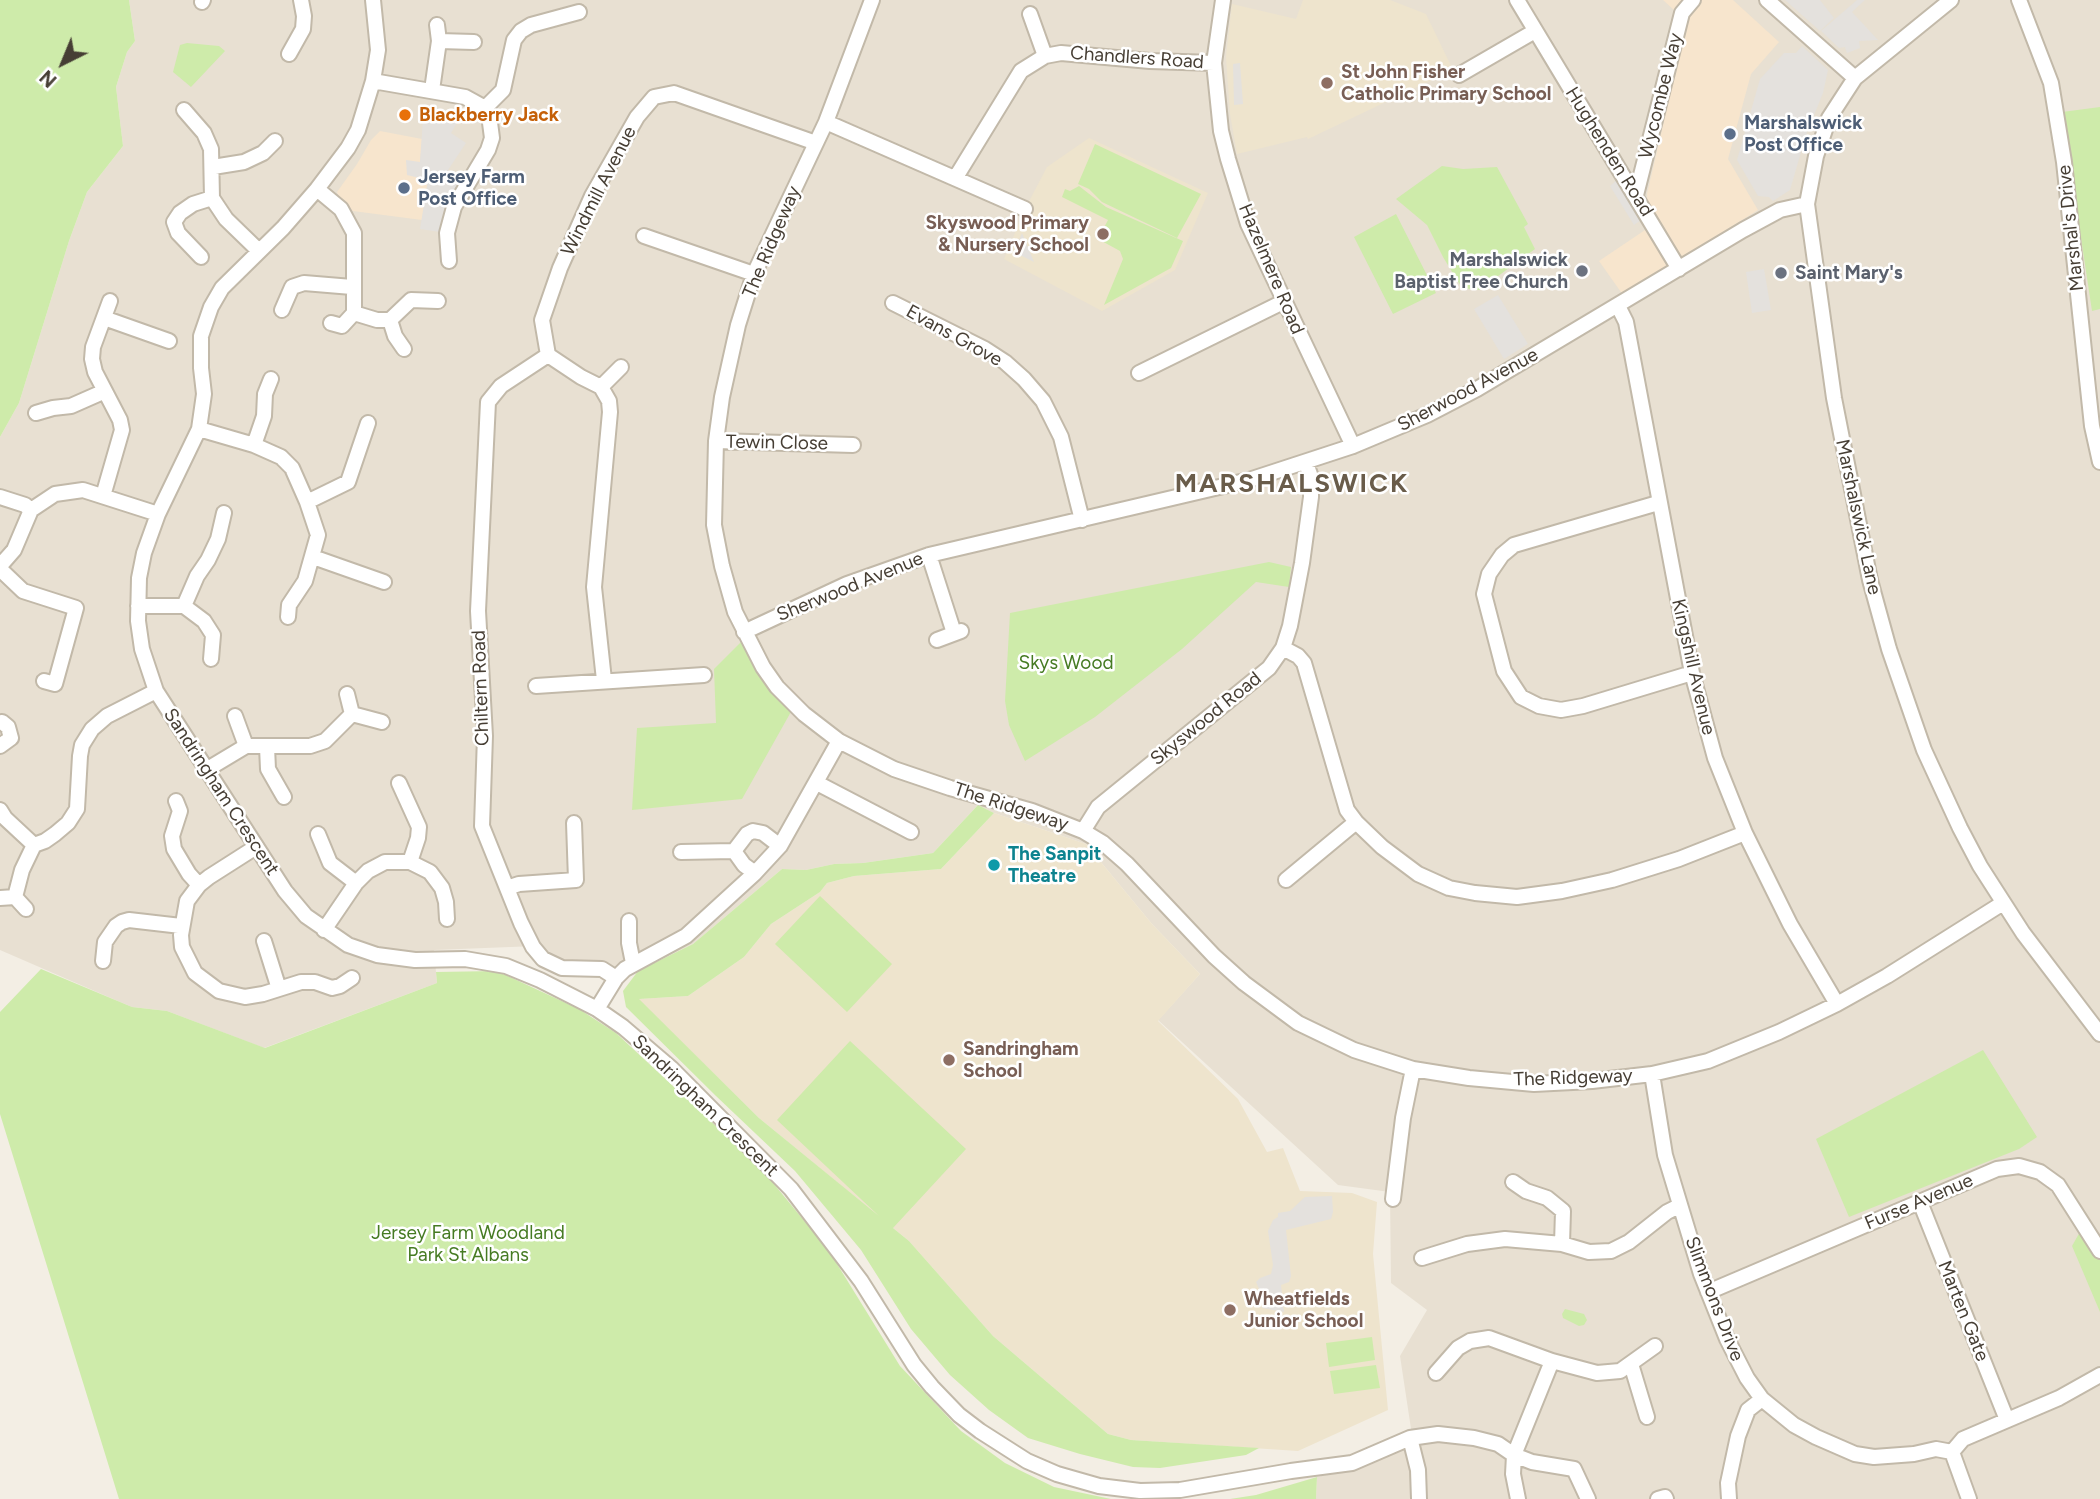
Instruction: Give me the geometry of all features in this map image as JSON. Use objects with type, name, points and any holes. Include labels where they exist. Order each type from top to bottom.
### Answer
[{"type":"street","points":[[289,54],[303,29],[301,0]]},
{"type":"street","name":"Sandringham Crescent","points":[[373,0],[378,50],[373,81],[358,130],[317,189],[222,288],[211,307],[201,335],[204,394],[199,429],[158,514],[144,554],[138,606],[142,649],[156,691],[285,891],[306,916],[348,945],[377,955],[415,960],[480,960],[506,966],[597,1009],[623,1027],[671,1068],[791,1189],[861,1281],[914,1365],[946,1402],[980,1431],[1027,1461],[1057,1474],[1099,1486],[1140,1492],[1180,1490],[1291,1471],[1353,1464],[1409,1438],[1438,1434],[1498,1444],[1514,1455],[1532,1462],[1574,1469],[1588,1499]]},
{"type":"street","name":"The Ridgeway","points":[[872,0],[826,122],[754,274],[738,325],[722,397],[716,441],[714,525],[735,612],[763,667],[791,702],[839,741],[894,769],[1032,811],[1083,831],[1103,843],[1127,864],[1214,956],[1244,983],[1298,1023],[1354,1050],[1413,1069],[1469,1078],[1534,1084],[1592,1081],[1651,1074],[1707,1061],[1779,1032],[1837,1004],[1887,976],[2003,902]]},
{"type":"street","name":"Hazelmere Road","points":[[1223,0],[1214,63],[1221,131],[1228,159],[1248,225],[1353,446]]},
{"type":"street","name":"Hughenden Road","points":[[1517,0],[1679,269]]},
{"type":"street","name":"Wycombe Way","points":[[1636,195],[1682,13],[1693,0]]},
{"type":"street","points":[[1766,0],[1855,78]]},
{"type":"street","name":"Marshalswick Lane","points":[[1951,0],[1855,78],[1829,118],[1816,156],[1807,204],[1834,398],[1876,603],[1924,750],[1959,828],[2003,902],[2100,1034]]},
{"type":"street","name":"Marshal's Drive","points":[[2020,0],[2053,96],[2064,162],[2092,426],[2100,462]]},
{"type":"street","points":[[485,108],[503,90],[514,40],[521,32],[531,25],[579,12]]},
{"type":"street","points":[[1030,14],[1045,55]]},
{"type":"street","points":[[432,90],[439,41],[437,25]]},
{"type":"street","points":[[1459,75],[1535,31]]},
{"type":"street","points":[[439,41],[474,42]]},
{"type":"street","name":"Chandlers Road","points":[[956,177],[1021,71],[1045,55],[1061,53],[1150,61],[1214,63]]},
{"type":"street","points":[[373,81],[465,97],[485,108],[489,115],[492,138],[488,150],[454,207],[447,233],[449,261]]},
{"type":"street","name":"Windmill Avenue","points":[[548,355],[542,320],[560,268],[592,196],[637,117],[654,97],[674,93],[816,143]]},
{"type":"street","points":[[184,110],[204,133],[211,149],[212,198],[226,219],[259,251]]},
{"type":"street","points":[[826,122],[1025,209]]},
{"type":"street","points":[[213,167],[244,162],[263,153],[275,141]]},
{"type":"street","points":[[317,189],[341,209],[354,233],[354,313],[342,326],[331,323]]},
{"type":"street","points":[[201,257],[178,233],[174,222],[180,213],[193,204],[212,198]]},
{"type":"street","name":"Sherwood Avenue","points":[[744,632],[847,584],[929,555],[1236,483],[1353,446],[1427,415],[1477,389],[1768,216],[1793,206],[1807,204]]},
{"type":"street","points":[[644,236],[754,274]]},
{"type":"street","points":[[282,310],[292,287],[304,283],[352,287]]},
{"type":"street","points":[[354,313],[377,320],[390,320],[411,300],[438,301]]},
{"type":"street","points":[[103,496],[122,430],[120,420],[95,372],[92,359],[93,347],[110,301]]},
{"type":"street","points":[[1139,373],[1283,302]]},
{"type":"street","name":"Evans Grove","points":[[893,303],[985,349],[1024,379],[1043,401],[1062,437],[1082,520]]},
{"type":"street","name":"Kingshill Avenue","points":[[1618,306],[1626,323],[1692,673],[1715,758],[1745,833],[1790,924],[1837,1004]]},
{"type":"street","points":[[104,318],[169,341]]},
{"type":"street","points":[[390,320],[395,336],[404,349]]},
{"type":"street","points":[[548,355],[572,372],[601,387],[609,401],[594,587],[604,680]]},
{"type":"street","name":"Chiltern Road","points":[[548,355],[501,386],[488,402],[478,611],[485,736],[482,826],[533,947],[543,958],[562,968],[602,969],[616,978]]},
{"type":"street","points":[[601,387],[621,367]]},
{"type":"street","points":[[254,445],[264,416],[265,394],[271,379]]},
{"type":"street","points":[[36,413],[71,406],[105,391]]},
{"type":"street","points":[[307,502],[348,482],[368,423]]},
{"type":"street","points":[[199,429],[254,445],[281,457],[292,468],[318,534],[305,581],[289,605],[288,617]]},
{"type":"street","name":"Tewin Close","points":[[716,441],[843,441]]},
{"type":"street","name":"Skyswood Road","points":[[1083,831],[1098,807],[1269,668],[1283,648],[1302,563],[1311,497],[1311,477],[1306,463]]},
{"type":"street","points":[[44,681],[55,684],[76,608],[23,591],[0,568],[14,550],[31,510],[45,499],[67,491],[83,490],[158,514]]},
{"type":"street","points":[[0,497],[25,505],[31,510]]},
{"type":"street","points":[[1658,503],[1514,545],[1502,555],[1489,574],[1484,594],[1504,671],[1521,697],[1539,706],[1561,710],[1583,706],[1692,673]]},
{"type":"street","points":[[184,606],[218,539],[224,513]]},
{"type":"street","points":[[929,555],[959,632],[937,640]]},
{"type":"street","points":[[313,557],[384,582]]},
{"type":"street","points":[[138,606],[184,606],[204,621],[213,635],[211,659]]},
{"type":"street","points":[[1283,648],[1298,656],[1304,663],[1347,810],[1382,847],[1418,874],[1449,888],[1517,897],[1562,891],[1612,880],[1679,859],[1745,833]]},
{"type":"street","points":[[536,685],[704,675]]},
{"type":"street","points":[[26,909],[7,897],[34,845],[55,834],[73,817],[79,802],[82,745],[92,729],[107,716],[156,691]]},
{"type":"street","points":[[347,694],[352,714]]},
{"type":"street","points":[[206,770],[246,746],[315,745],[333,734],[352,714]]},
{"type":"street","points":[[352,714],[382,722]]},
{"type":"street","points":[[235,716],[246,746]]},
{"type":"street","points":[[0,746],[11,738],[8,727],[2,722]]},
{"type":"street","points":[[597,1009],[616,978],[634,963],[686,936],[755,873],[780,846],[839,741]]},
{"type":"street","points":[[267,747],[268,769],[284,797]]},
{"type":"street","points":[[817,782],[911,832]]},
{"type":"street","points":[[399,783],[419,827],[410,862]]},
{"type":"street","points":[[176,802],[180,811],[172,836],[174,849],[189,874],[199,884]]},
{"type":"street","points":[[0,810],[34,845]]},
{"type":"street","points":[[1286,880],[1356,822]]},
{"type":"street","points":[[507,888],[519,884],[576,880],[574,823]]},
{"type":"street","points":[[734,851],[747,834],[753,831],[763,833],[780,846]]},
{"type":"street","points":[[318,834],[330,863],[356,883]]},
{"type":"street","points":[[256,847],[199,884],[187,901],[181,926],[182,947],[195,973],[219,991],[245,997],[301,982],[315,982],[332,988],[346,984],[352,978]]},
{"type":"street","points":[[681,852],[734,851]]},
{"type":"street","points":[[734,851],[744,865],[755,873]]},
{"type":"street","points":[[324,930],[356,883],[368,871],[385,862],[410,862],[430,872],[442,888],[447,919]]},
{"type":"street","points":[[103,961],[104,942],[122,922],[129,920],[181,926]]},
{"type":"street","points":[[629,921],[629,943],[634,963]]},
{"type":"street","points":[[264,941],[279,989]]},
{"type":"street","points":[[1393,1199],[1403,1118],[1413,1069]]},
{"type":"street","name":"Slimmons Drive","points":[[1651,1074],[1665,1155],[1708,1292],[1727,1339],[1747,1378],[1762,1399],[1794,1425],[1855,1454],[1874,1457],[1914,1454],[1936,1449],[1952,1452]]},
{"type":"street","name":"Furse Avenue","points":[[1708,1292],[1997,1168],[2020,1166],[2040,1172],[2058,1185],[2100,1251]]},
{"type":"street","points":[[1513,1182],[1526,1191],[1547,1198],[1563,1211],[1562,1244]]},
{"type":"street","name":"Marten Gate","points":[[1920,1202],[2007,1420]]},
{"type":"street","points":[[1422,1258],[1467,1244],[1505,1239],[1562,1244],[1589,1252],[1611,1251],[1629,1242],[1667,1212],[1679,1206]]},
{"type":"street","points":[[1436,1373],[1458,1348],[1471,1341],[1489,1338],[1552,1361],[1597,1373],[1620,1371],[1655,1346]]},
{"type":"street","points":[[1518,1499],[1513,1474],[1514,1455],[1552,1361]]},
{"type":"street","points":[[1631,1364],[1647,1418]]},
{"type":"street","points":[[1969,1499],[1952,1452],[1964,1439],[2059,1398],[2100,1375]]},
{"type":"street","points":[[1729,1499],[1728,1483],[1738,1436],[1748,1410],[1762,1399]]},
{"type":"street","points":[[1409,1438],[1418,1469],[1421,1498]]},
{"type":"street","points":[[1658,1499],[1666,1499]]},
{"type":"shaded area","points":[[129,0],[2100,0],[2100,1499],[1316,1499],[1317,1477],[1371,1464],[1413,1442],[1400,1356],[1427,1310],[1391,1283],[1390,1192],[1338,1185],[1158,1020],[1200,974],[1152,924],[1086,844],[978,805],[933,853],[863,863],[834,864],[806,870],[782,869],[693,944],[638,971],[561,963],[536,946],[434,950],[437,983],[264,1048],[167,1011],[132,1007],[0,950],[0,437],[19,403],[69,241],[87,192],[123,146],[116,87],[127,52],[135,41]]},
{"type":"shaded area","name":"St John Fisher Catholic Primary School","points":[[1303,0],[1390,0],[1426,14],[1453,70],[1308,139],[1307,137],[1237,154],[1230,114],[1226,57],[1232,4],[1296,19]]},
{"type":"shaded area","points":[[1663,0],[1733,0],[1779,42],[1751,74],[1728,159],[1758,210],[1623,295],[1599,261],[1648,228],[1647,194],[1687,22]]},
{"type":"shaded area","points":[[1785,0],[1820,0],[1834,18],[1820,31]]},
{"type":"shaded area","points":[[1857,0],[1865,0],[1852,12],[1878,40],[1859,41],[1860,48],[1847,53],[1845,47],[1839,48],[1821,31]]},
{"type":"shaded area","points":[[1802,46],[1828,70],[1823,93],[1806,135],[1790,190],[1773,201],[1769,197],[1758,196],[1737,160],[1760,79],[1784,53],[1796,53]]},
{"type":"shaded area","points":[[1240,63],[1243,104],[1234,105],[1233,64]]},
{"type":"shaded area","points":[[424,104],[461,116],[451,133],[466,143],[444,176],[465,190],[447,233],[420,229],[428,180],[407,175],[406,160],[420,162]]},
{"type":"shaded area","points":[[380,131],[422,139],[420,163],[406,161],[428,179],[422,220],[353,211],[339,197],[337,192],[371,140]]},
{"type":"shaded area","name":"Skyswood Primary & Nursery School","points":[[1089,138],[1208,193],[1175,270],[1102,311],[1004,259],[1025,209],[1047,167]]},
{"type":"shaded area","points":[[1618,179],[1641,220],[1634,225],[1610,186]]},
{"type":"shaded area","points":[[1022,233],[1034,262],[1016,253]]},
{"type":"shaded area","points":[[1764,269],[1771,310],[1752,313],[1746,272]]},
{"type":"shaded area","points":[[1498,295],[1528,344],[1504,359],[1474,309]]},
{"type":"shaded area","name":"Sandringham School","points":[[994,813],[1086,844],[1152,924],[1200,974],[1158,1021],[1238,1099],[1267,1152],[1283,1148],[1300,1191],[1352,1193],[1377,1202],[1373,1254],[1388,1410],[1298,1451],[1131,1440],[1108,1434],[993,1336],[909,1241],[759,1118],[638,999],[688,996],[744,957],[771,924],[820,892],[827,883],[854,876],[941,869]]},
{"type":"shaded area","points":[[1332,1196],[1331,1219],[1286,1230],[1291,1276],[1289,1282],[1281,1285],[1284,1312],[1262,1308],[1263,1298],[1256,1282],[1271,1274],[1273,1265],[1268,1231],[1273,1220],[1278,1217],[1278,1213],[1290,1211],[1305,1197]]},
{"type":"green space","points":[[0,0],[129,0],[135,41],[127,52],[116,87],[123,146],[87,192],[69,241],[19,403],[0,437]]},
{"type":"green space","points":[[187,43],[219,46],[225,51],[191,87],[173,72],[180,45]]},
{"type":"green space","points":[[2100,107],[2100,309],[2092,311],[2062,112]]},
{"type":"green space","points":[[1095,144],[1201,194],[1177,238],[1102,202],[1089,189],[1078,184]]},
{"type":"green space","points":[[1442,166],[1463,169],[1497,167],[1528,224],[1524,227],[1535,249],[1479,290],[1462,288],[1427,225],[1396,199]]},
{"type":"green space","points":[[1079,186],[1106,207],[1183,241],[1171,268],[1104,305],[1123,259],[1120,251],[1098,239],[1108,220],[1062,197],[1065,189],[1070,191]]},
{"type":"green space","points":[[1396,214],[1436,293],[1393,314],[1354,237]]},
{"type":"green space","name":"Skys Wood","points":[[1269,562],[1291,567],[1289,587],[1256,582],[1182,649],[1095,717],[1025,761],[1009,725],[1005,701],[1010,613]]},
{"type":"green space","points":[[744,639],[792,710],[742,799],[632,810],[637,728],[716,723],[714,669]]},
{"type":"green space","points":[[978,805],[994,813],[941,869],[854,876],[827,883],[820,892],[771,924],[744,957],[688,996],[639,999],[759,1118],[879,1216],[777,1120],[850,1041],[966,1149],[893,1228],[909,1241],[993,1336],[1108,1434],[1131,1440],[1259,1448],[1246,1455],[1160,1468],[1133,1467],[1028,1438],[989,1410],[950,1375],[911,1329],[861,1250],[795,1171],[626,1007],[623,991],[638,971],[693,944],[782,869],[806,870],[834,864],[863,863],[933,853]]},
{"type":"green space","points":[[820,896],[892,964],[847,1012],[775,944]]},
{"type":"green space","name":"Jersey Farm Woodland Park St Albans","points":[[41,969],[132,1007],[167,1011],[265,1048],[437,983],[436,972],[497,971],[579,1009],[616,1033],[760,1167],[829,1251],[900,1366],[961,1431],[1005,1463],[1054,1487],[1111,1499],[119,1499],[0,1114],[0,1012]]},
{"type":"green space","points":[[1983,1050],[2037,1137],[2019,1149],[1849,1217],[1816,1139]]},
{"type":"green space","points":[[2081,1230],[2100,1256],[2100,1312],[2072,1246]]},
{"type":"green space","points":[[1565,1309],[1584,1314],[1587,1320],[1584,1325],[1579,1326],[1563,1318]]},
{"type":"green space","points":[[1372,1337],[1375,1360],[1329,1367],[1326,1343]]},
{"type":"green space","points":[[1376,1365],[1380,1388],[1334,1394],[1330,1371]]},
{"type":"green space","points":[[1317,1477],[1316,1499],[1230,1499],[1256,1495]]},
{"type":"place","name":"St John Fisher Catholic Primary School","points":[[1327,83]]},
{"type":"place","name":"Blackberry Jack","points":[[405,115]]},
{"type":"place","name":"Marshalswick Post Office","points":[[1730,134]]},
{"type":"place","name":"Jersey Farm Post Office","points":[[404,188]]},
{"type":"place","name":"Skyswood Primary & Nursery School","points":[[1103,234]]},
{"type":"place","name":"Marshalswick Baptist Free Church","points":[[1582,271]]},
{"type":"place","name":"Saint Mary's","points":[[1781,273]]},
{"type":"place","name":"The Sanpit Theatre","points":[[994,865]]},
{"type":"place","name":"Sandringham School","points":[[949,1060]]},
{"type":"place","name":"Wheatfields Junior School","points":[[1230,1310]]},
{"type":"district","name":"MARSHALSWICK","points":[[1292,484]]}]
